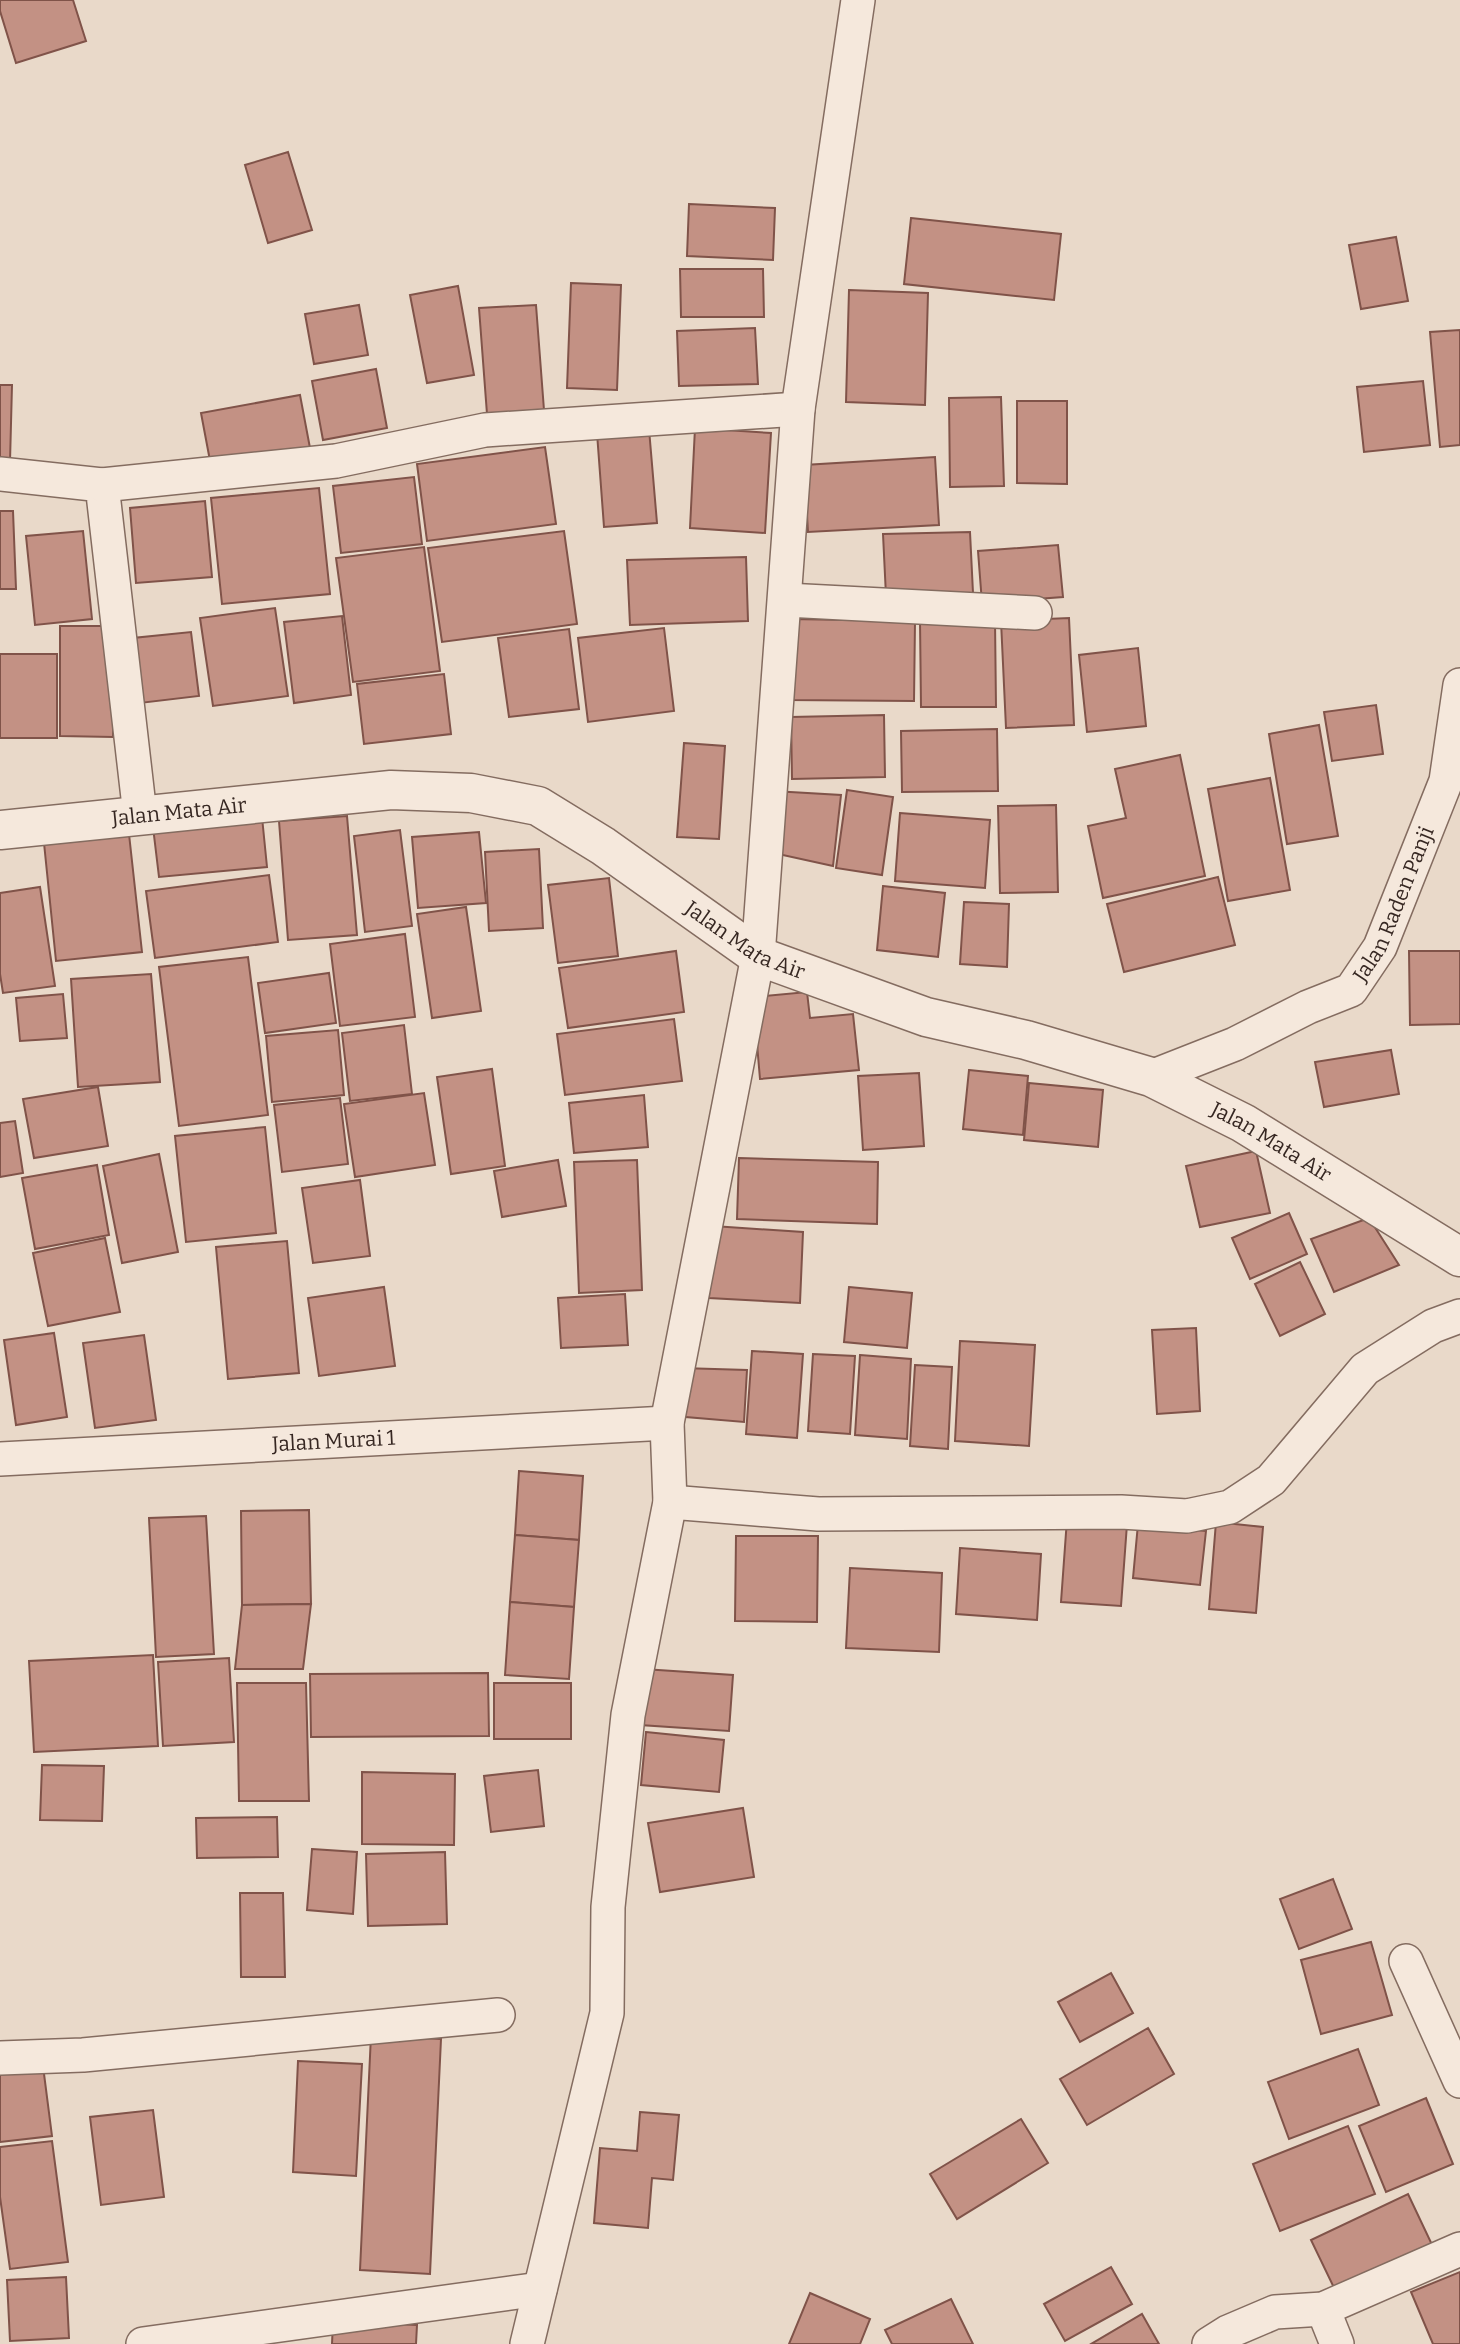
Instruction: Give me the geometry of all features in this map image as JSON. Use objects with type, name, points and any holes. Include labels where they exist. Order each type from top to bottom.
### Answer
[{"type":"street","points":[[527,2344],[607,2013],[608,1908],[628,1715],[670,1502],[667,1423],[758,956],[798,409],[858,0]]},
{"type":"street","points":[[0,474],[102,485],[336,461],[485,430],[798,409]]},
{"type":"street","points":[[102,485],[141,815]]},
{"type":"street","points":[[786,600],[1035,613]]},
{"type":"street","name":"Jalan Raden Panji","points":[[1151,1077],[1234,1044],[1308,1007],[1350,990],[1380,947],[1446,781],[1460,685]]},
{"type":"street","name":"Jalan Mata Air","points":[[0,830],[391,790],[471,793],[538,806],[603,846],[758,956],[926,1017],[1026,1040],[1151,1077],[1243,1124],[1460,1257]]},
{"type":"street","points":[[670,1502],[818,1514],[1121,1512],[1187,1516],[1230,1507],[1271,1480],[1365,1369],[1433,1326],[1460,1317]]},
{"type":"street","name":"Jalan Murai 1","points":[[0,1459],[667,1423]]},
{"type":"street","points":[[1406,1961],[1460,2081]]},
{"type":"street","points":[[0,2058],[83,2055],[498,2015]]},
{"type":"street","points":[[1209,2344],[1228,2332],[1275,2312],[1322,2309],[1460,2249]]},
{"type":"street","points":[[143,2344],[540,2290]]},
{"type":"street","points":[[1322,2309],[1338,2344]]},
{"type":"building","points":[[0,0],[73,0],[86,41],[16,63],[0,11]]},
{"type":"building","points":[[288,152],[312,230],[268,243],[245,165]]},
{"type":"building","points":[[689,204],[775,208],[773,260],[687,256]]},
{"type":"building","points":[[911,218],[1061,234],[1054,300],[904,284]]},
{"type":"building","points":[[1396,237],[1408,301],[1361,309],[1349,245]]},
{"type":"building","points":[[680,269],[763,269],[764,317],[681,317]]},
{"type":"building","points":[[571,283],[621,285],[617,390],[567,388]]},
{"type":"building","points":[[458,286],[474,375],[427,383],[410,295]]},
{"type":"building","points":[[849,290],[928,293],[925,405],[846,402]]},
{"type":"building","points":[[359,305],[368,355],[314,364],[305,314]]},
{"type":"building","points":[[536,305],[544,410],[487,414],[479,308]]},
{"type":"building","points":[[755,328],[758,384],[679,386],[677,331]]},
{"type":"building","points":[[1460,330],[1460,445],[1440,447],[1430,332]]},
{"type":"building","points":[[376,369],[387,428],[323,440],[312,381]]},
{"type":"building","points":[[1423,381],[1430,445],[1364,452],[1357,387]]},
{"type":"building","points":[[0,385],[12,385],[10,462],[0,461]]},
{"type":"building","points":[[300,395],[310,448],[211,466],[201,413]]},
{"type":"building","points":[[1001,397],[1004,486],[950,487],[949,398]]},
{"type":"building","points":[[1017,401],[1067,401],[1067,484],[1017,483]]},
{"type":"building","points":[[695,428],[771,433],[765,533],[690,528]]},
{"type":"building","points":[[649,429],[657,523],[604,527],[597,433]]},
{"type":"building","points":[[545,447],[556,524],[427,541],[417,464]]},
{"type":"building","points":[[935,457],[939,525],[808,532],[804,465]]},
{"type":"building","points":[[414,477],[422,544],[341,553],[333,486]]},
{"type":"building","points":[[319,488],[330,594],[222,604],[211,498]]},
{"type":"building","points":[[205,501],[212,577],[136,583],[130,508]]},
{"type":"building","points":[[0,511],[13,511],[16,589],[0,589]]},
{"type":"building","points":[[83,531],[92,619],[35,625],[26,536]]},
{"type":"building","points":[[564,531],[577,624],[442,642],[428,548]]},
{"type":"building","points":[[970,532],[973,593],[886,596],[883,534]]},
{"type":"building","points":[[1058,545],[1063,597],[982,603],[978,551]]},
{"type":"building","points":[[424,547],[440,671],[353,682],[336,558]]},
{"type":"building","points":[[746,557],[748,621],[630,625],[627,560]]},
{"type":"building","points":[[275,608],[288,696],[213,706],[200,618]]},
{"type":"building","points":[[342,616],[351,695],[294,703],[284,622]]},
{"type":"building","points":[[1069,618],[1074,725],[1006,728],[1001,621]]},
{"type":"building","points":[[788,619],[915,621],[914,701],[787,700]]},
{"type":"building","points":[[995,620],[996,707],[921,707],[920,621]]},
{"type":"building","points":[[60,626],[113,626],[113,737],[60,736]]},
{"type":"building","points":[[664,628],[674,711],[588,722],[578,638]]},
{"type":"building","points":[[569,629],[579,709],[509,717],[498,638]]},
{"type":"building","points":[[191,632],[199,696],[140,703],[133,638]]},
{"type":"building","points":[[1138,648],[1146,726],[1087,732],[1079,655]]},
{"type":"building","points":[[0,654],[57,654],[57,738],[0,738]]},
{"type":"building","points":[[444,674],[451,734],[364,744],[357,684]]},
{"type":"building","points":[[1376,705],[1383,754],[1332,761],[1324,712]]},
{"type":"building","points":[[884,715],[885,777],[792,779],[791,717]]},
{"type":"building","points":[[1319,725],[1338,836],[1287,844],[1269,734]]},
{"type":"building","points":[[997,729],[998,791],[902,792],[901,731]]},
{"type":"building","points":[[684,743],[725,746],[719,839],[677,837]]},
{"type":"building","points":[[1180,755],[1205,876],[1103,898],[1088,826],[1126,818],[1115,769]]},
{"type":"building","points":[[1270,778],[1290,890],[1228,901],[1208,789]]},
{"type":"building","points":[[847,790],[893,797],[882,875],[836,868]]},
{"type":"building","points":[[773,791],[841,795],[833,866],[769,852]]},
{"type":"building","points":[[1056,805],[1058,892],[1000,893],[998,806]]},
{"type":"building","points":[[900,813],[990,820],[985,888],[895,881]]},
{"type":"building","points":[[347,816],[357,935],[288,940],[279,821]]},
{"type":"building","points":[[262,817],[267,867],[159,877],[153,827]]},
{"type":"building","points":[[400,830],[412,926],[365,932],[354,836]]},
{"type":"building","points":[[479,832],[486,903],[418,908],[412,837]]},
{"type":"building","points":[[129,834],[142,952],[56,961],[44,843]]},
{"type":"building","points":[[539,849],[543,928],[489,931],[485,852]]},
{"type":"building","points":[[269,875],[278,942],[155,958],[146,891]]},
{"type":"building","points":[[1218,877],[1235,945],[1124,972],[1107,904]]},
{"type":"building","points":[[609,878],[618,956],[558,963],[548,885]]},
{"type":"building","points":[[883,886],[945,893],[938,957],[877,950]]},
{"type":"building","points":[[40,887],[55,986],[3,993],[0,974],[0,893]]},
{"type":"building","points":[[964,902],[1009,904],[1007,967],[960,964]]},
{"type":"building","points":[[466,907],[481,1011],[432,1018],[417,914]]},
{"type":"building","points":[[405,934],[415,1017],[340,1026],[330,944]]},
{"type":"building","points":[[676,951],[684,1012],[568,1028],[559,968]]},
{"type":"building","points":[[1409,951],[1460,951],[1460,1024],[1410,1025]]},
{"type":"building","points":[[248,957],[268,1115],[179,1126],[159,967]]},
{"type":"building","points":[[329,973],[336,1023],[265,1033],[258,983]]},
{"type":"building","points":[[151,974],[160,1082],[78,1087],[71,979]]},
{"type":"building","points":[[807,992],[810,1018],[853,1014],[859,1070],[760,1079],[753,997]]},
{"type":"building","points":[[63,994],[67,1038],[20,1041],[16,998]]},
{"type":"building","points":[[674,1019],[682,1081],[565,1095],[557,1034]]},
{"type":"building","points":[[404,1025],[412,1094],[350,1101],[342,1033]]},
{"type":"building","points":[[338,1030],[344,1095],[272,1102],[266,1036]]},
{"type":"building","points":[[1391,1050],[1399,1094],[1324,1107],[1315,1062]]},
{"type":"building","points":[[492,1069],[505,1166],[451,1174],[437,1077]]},
{"type":"building","points":[[969,1070],[1028,1076],[1023,1135],[963,1129]]},
{"type":"building","points":[[919,1073],[924,1146],[863,1150],[858,1076]]},
{"type":"building","points":[[1029,1083],[1103,1090],[1098,1147],[1024,1140]]},
{"type":"building","points":[[98,1087],[108,1146],[34,1158],[23,1099]]},
{"type":"building","points":[[424,1093],[435,1165],[355,1177],[344,1104]]},
{"type":"building","points":[[644,1095],[648,1147],[574,1153],[569,1103]]},
{"type":"building","points":[[340,1098],[348,1164],[282,1172],[274,1105]]},
{"type":"building","points":[[15,1121],[23,1173],[0,1177],[0,1123]]},
{"type":"building","points":[[265,1127],[276,1233],[186,1242],[175,1136]]},
{"type":"building","points":[[1256,1151],[1270,1213],[1200,1227],[1186,1166]]},
{"type":"building","points":[[159,1154],[178,1252],[122,1263],[103,1166]]},
{"type":"building","points":[[739,1158],[878,1162],[877,1224],[737,1219]]},
{"type":"building","points":[[558,1160],[566,1206],[502,1217],[494,1171]]},
{"type":"building","points":[[637,1160],[642,1290],[579,1293],[574,1162]]},
{"type":"building","points":[[97,1165],[109,1235],[35,1249],[22,1178]]},
{"type":"building","points":[[360,1180],[370,1256],[313,1263],[302,1188]]},
{"type":"building","points":[[1289,1213],[1307,1254],[1250,1279],[1232,1238]]},
{"type":"building","points":[[1369,1218],[1399,1265],[1334,1292],[1311,1239]]},
{"type":"building","points":[[713,1226],[803,1232],[800,1303],[709,1298]]},
{"type":"building","points":[[105,1238],[120,1312],[48,1326],[33,1253]]},
{"type":"building","points":[[287,1241],[299,1373],[228,1379],[216,1247]]},
{"type":"building","points":[[1300,1262],[1325,1314],[1280,1336],[1255,1284]]},
{"type":"building","points":[[384,1287],[395,1366],[319,1376],[308,1298]]},
{"type":"building","points":[[849,1287],[912,1293],[907,1348],[844,1342]]},
{"type":"building","points":[[625,1294],[628,1345],[561,1348],[558,1298]]},
{"type":"building","points":[[1196,1328],[1200,1411],[1157,1414],[1152,1330]]},
{"type":"building","points":[[54,1333],[67,1417],[16,1425],[4,1340]]},
{"type":"building","points":[[144,1335],[156,1420],[95,1428],[83,1343]]},
{"type":"building","points":[[960,1341],[1035,1345],[1029,1446],[955,1441]]},
{"type":"building","points":[[752,1351],[803,1354],[797,1438],[746,1434]]},
{"type":"building","points":[[813,1354],[855,1356],[850,1434],[808,1431]]},
{"type":"building","points":[[860,1355],[911,1359],[907,1439],[855,1435]]},
{"type":"building","points":[[915,1365],[952,1367],[948,1449],[910,1446]]},
{"type":"building","points":[[681,1368],[747,1370],[744,1422],[674,1416]]},
{"type":"building","points":[[519,1471],[583,1476],[579,1540],[515,1535]]},
{"type":"building","points":[[309,1510],[311,1604],[242,1605],[241,1511]]},
{"type":"building","points":[[206,1516],[214,1654],[156,1657],[149,1518]]},
{"type":"building","points":[[1067,1519],[1127,1524],[1121,1606],[1061,1602]]},
{"type":"building","points":[[1216,1522],[1263,1527],[1256,1613],[1209,1609]]},
{"type":"building","points":[[1138,1524],[1206,1531],[1200,1585],[1133,1578]]},
{"type":"building","points":[[515,1535],[579,1540],[574,1607],[510,1602]]},
{"type":"building","points":[[736,1536],[818,1536],[817,1622],[735,1621]]},
{"type":"building","points":[[960,1548],[1041,1554],[1037,1620],[956,1614]]},
{"type":"building","points":[[850,1568],[942,1573],[939,1652],[846,1648]]},
{"type":"building","points":[[510,1602],[574,1607],[569,1679],[505,1675]]},
{"type":"building","points":[[311,1604],[303,1669],[235,1669],[242,1605]]},
{"type":"building","points":[[153,1655],[158,1746],[34,1752],[29,1661]]},
{"type":"building","points":[[229,1658],[234,1742],[163,1746],[158,1662]]},
{"type":"building","points":[[643,1669],[733,1675],[729,1731],[640,1725]]},
{"type":"building","points":[[488,1673],[489,1736],[311,1737],[310,1674]]},
{"type":"building","points":[[237,1683],[306,1683],[309,1801],[239,1801]]},
{"type":"building","points":[[494,1683],[571,1683],[571,1739],[494,1739]]},
{"type":"building","points":[[646,1732],[724,1740],[719,1792],[641,1785]]},
{"type":"building","points":[[42,1765],[104,1766],[102,1821],[40,1820]]},
{"type":"building","points":[[538,1770],[544,1826],[491,1832],[484,1776]]},
{"type":"building","points":[[362,1772],[455,1774],[454,1845],[362,1844]]},
{"type":"building","points":[[743,1808],[754,1877],[660,1892],[648,1823]]},
{"type":"building","points":[[277,1817],[278,1857],[197,1858],[196,1818]]},
{"type":"building","points":[[312,1849],[357,1852],[353,1914],[307,1910]]},
{"type":"building","points":[[445,1852],[447,1924],[368,1926],[366,1854]]},
{"type":"building","points":[[1333,1879],[1352,1929],[1299,1949],[1280,1899]]},
{"type":"building","points":[[240,1893],[283,1893],[285,1977],[241,1977]]},
{"type":"building","points":[[1371,1942],[1392,2015],[1321,2034],[1301,1960]]},
{"type":"building","points":[[1111,1973],[1133,2013],[1080,2042],[1058,2002]]},
{"type":"building","points":[[1148,2028],[1174,2074],[1087,2125],[1060,2079]]},
{"type":"building","points":[[371,2035],[441,2039],[430,2274],[360,2270]]},
{"type":"building","points":[[1358,2049],[1379,2105],[1289,2139],[1268,2082]]},
{"type":"building","points":[[298,2061],[362,2064],[356,2176],[293,2172]]},
{"type":"building","points":[[43,2066],[52,2136],[0,2142],[0,2071]]},
{"type":"building","points":[[1426,2098],[1453,2164],[1386,2192],[1359,2126]]},
{"type":"building","points":[[153,2110],[164,2197],[101,2205],[90,2117]]},
{"type":"building","points":[[640,2112],[679,2115],[673,2180],[652,2178],[648,2228],[594,2223],[600,2148],[637,2151]]},
{"type":"building","points":[[1021,2119],[1048,2163],[957,2219],[930,2174]]},
{"type":"building","points":[[1348,2126],[1375,2194],[1280,2231],[1253,2164]]},
{"type":"building","points":[[52,2141],[68,2262],[10,2269],[0,2197],[0,2147]]},
{"type":"building","points":[[1408,2194],[1435,2251],[1338,2296],[1311,2240]]},
{"type":"building","points":[[1111,2267],[1132,2304],[1065,2341],[1044,2304]]},
{"type":"building","points":[[1460,2272],[1460,2344],[1433,2344],[1411,2292]]},
{"type":"building","points":[[66,2277],[69,2338],[10,2341],[7,2280]]},
{"type":"building","points":[[810,2293],[870,2319],[860,2344],[789,2344]]},
{"type":"building","points":[[951,2299],[973,2344],[892,2344],[885,2330]]},
{"type":"building","points":[[1142,2314],[1159,2344],[1091,2344]]},
{"type":"building","points":[[333,2321],[417,2325],[416,2344],[332,2344]]}]
